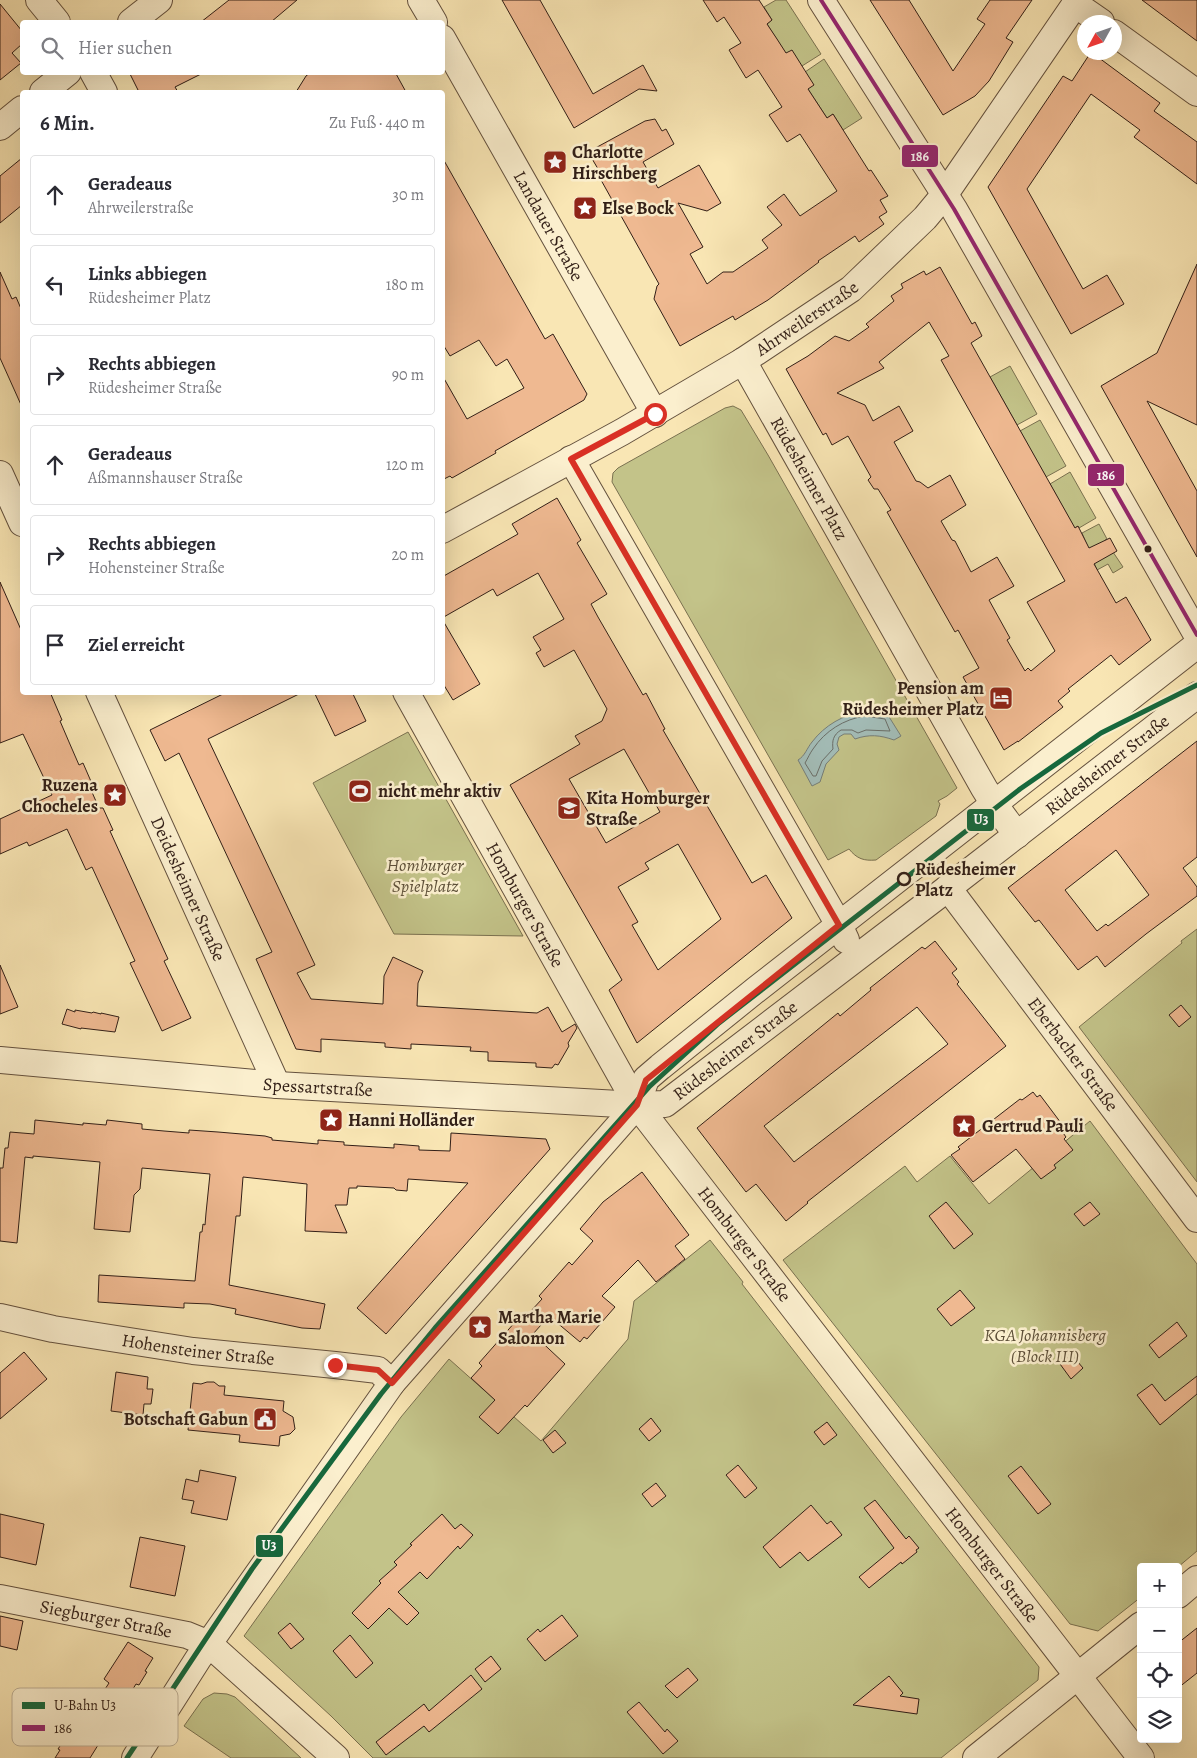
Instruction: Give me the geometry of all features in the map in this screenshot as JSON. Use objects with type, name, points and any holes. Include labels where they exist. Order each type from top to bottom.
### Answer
[{"type":"street","points":[[39,0],[55,20]]},
{"type":"street","points":[[134,20],[159,0]]},
{"type":"street","points":[[421,0],[433,20]]},
{"type":"street","points":[[821,0],[945,194],[1197,635]]},
{"type":"street","points":[[1076,2],[1092,15]]},
{"type":"street","name":"Ahrweilerstraße","points":[[445,528],[655,414],[743,361],[850,289],[925,218],[945,194],[1076,2]]},
{"type":"street","points":[[1122,39],[1197,93]]},
{"type":"street","name":"Landauer Straße","points":[[445,43],[655,414]]},
{"type":"street","points":[[46,90],[64,75]]},
{"type":"street","points":[[95,75],[103,90]]},
{"type":"street","points":[[0,126],[20,111]]},
{"type":"street","name":"Rüdesheimer Platz","points":[[743,361],[994,804]]},
{"type":"street","points":[[571,459],[839,925],[855,960]]},
{"type":"street","points":[[0,474],[20,519]]},
{"type":"street","name":"Rüdesheimer Straße","points":[[1197,645],[839,925],[646,1080],[637,1105],[665,1104],[1018,835],[1197,695]]},
{"type":"street","name":"Homburger Straße","points":[[408,695],[637,1105],[1141,1758]]},
{"type":"street","name":"Deidesheimer Straße","points":[[108,696],[277,1085]]},
{"type":"street","points":[[994,804],[1018,835]]},
{"type":"street","name":"Eberbacher Straße","points":[[948,888],[1197,1219]]},
{"type":"street","name":"Spessartstraße","points":[[0,1060],[277,1085],[637,1105]]},
{"type":"street","points":[[178,1692],[209,1644],[392,1383],[637,1105]]},
{"type":"street","name":"Hohensteiner Straße","points":[[0,1317],[53,1329],[193,1351],[378,1370],[392,1383]]},
{"type":"street","points":[[1182,1592],[1197,1579]]},
{"type":"street","name":"Siegburger Straße","points":[[0,1598],[187,1635],[209,1644]]},
{"type":"street","points":[[976,1758],[1137,1628]]},
{"type":"street","points":[[209,1644],[336,1758]]},
{"type":"street","points":[[135,1758],[143,1746]]},
{"type":"green space","points":[[776,0],[786,0],[821,54],[802,66],[786,54],[767,24],[772,20],[764,7]]},
{"type":"green space","points":[[824,59],[862,118],[843,130],[833,114],[827,118],[808,89],[805,72]]},
{"type":"green space","points":[[1010,366],[1037,414],[1017,425],[990,377]]},
{"type":"green space","name":"Rüdesheimer Platz","points":[[733,406],[741,410],[768,455],[957,788],[938,801],[940,804],[936,816],[876,860],[861,859],[849,849],[828,860],[612,482],[613,473],[618,468],[725,408]]},
{"type":"green space","points":[[1040,420],[1066,466],[1046,477],[1020,431]]},
{"type":"green space","points":[[1070,472],[1096,518],[1079,528],[1077,526],[1075,529],[1050,484]]},
{"type":"green space","points":[[1099,524],[1107,539],[1105,540],[1123,567],[1113,573],[1108,564],[1097,570],[1082,533]]},
{"type":"green space","name":"Homburger Spielplatz","points":[[408,732],[523,936],[394,934],[313,783]]},
{"type":"green space","points":[[1197,929],[1197,1182],[1079,1027]]},
{"type":"green space","name":"KGA Johannisberg (Block III)","points":[[1090,1121],[1197,1264],[1197,1551],[1182,1564],[1137,1563],[1137,1600],[1098,1631],[1070,1624],[783,1260],[905,1166],[917,1182],[950,1156],[989,1204]]},
{"type":"green space","points":[[710,1240],[743,1282],[742,1284],[1039,1667],[1038,1680],[941,1758],[373,1758],[331,1716],[244,1636],[401,1417],[449,1359],[541,1441],[628,1339],[634,1301]]},
{"type":"green space","points":[[214,1693],[235,1697],[301,1758],[231,1758],[184,1726],[203,1699]]},
{"type":"water","points":[[864,711],[882,714],[886,712],[901,736],[894,740],[874,736],[855,739],[851,734],[844,734],[839,737],[837,744],[839,750],[826,764],[820,782],[812,786],[798,760],[817,736],[829,726],[849,715]]},
{"type":"building","points":[[229,0],[297,0],[273,20],[204,20]]},
{"type":"building","points":[[502,0],[540,0],[593,94],[643,65],[657,91],[639,89],[574,128]]},
{"type":"building","points":[[703,0],[759,0],[772,20],[767,24],[786,53],[792,50],[814,85],[808,89],[827,118],[833,114],[869,171],[871,170],[888,196],[880,200],[887,212],[879,217],[884,224],[859,242],[855,236],[818,261],[768,300],[735,320],[733,316],[680,346],[654,299],[659,284],[601,180],[604,179],[588,152],[645,121],[655,119],[662,131],[666,129],[674,144],[643,162],[658,188],[699,165],[721,203],[707,211],[678,203],[703,247],[690,254],[707,284],[723,272],[733,272],[768,248],[762,240],[782,225],[767,207],[784,194],[800,216],[837,191],[800,134],[787,142],[769,115],[782,107],[758,70],[746,78],[729,50],[741,43],[724,17],[717,22]]},
{"type":"building","points":[[870,0],[909,0],[953,71],[985,24],[977,19],[990,0],[1032,0],[1006,38],[1013,42],[989,81],[975,96],[943,115]]},
{"type":"building","points":[[1142,0],[1197,0],[1197,41]]},
{"type":"building","points":[[0,4],[20,29],[20,46],[12,53],[20,64],[0,80]]},
{"type":"building","points":[[1086,60],[1102,60],[1160,103],[1154,111],[1197,142],[1197,184],[1134,137],[1140,130],[1091,94],[1027,189],[1083,289],[1107,275],[1124,304],[1071,334],[988,187],[1063,76],[1072,81]]},
{"type":"building","points":[[130,75],[199,75],[175,87],[177,90],[138,90]]},
{"type":"building","points":[[397,75],[405,90],[297,90],[306,76]]},
{"type":"building","points":[[20,160],[20,207],[0,223],[0,176]]},
{"type":"building","points":[[445,162],[545,339],[553,334],[587,394],[584,400],[495,451],[496,453],[452,478],[450,476],[445,478],[445,380],[467,419],[524,388],[507,359],[496,366],[479,340],[450,356],[445,348]]},
{"type":"building","points":[[1197,264],[1197,425],[1147,401],[1197,491],[1197,557],[1101,386],[1157,353]]},
{"type":"building","points":[[940,267],[972,324],[975,322],[982,336],[971,343],[1075,528],[1078,526],[1089,548],[1110,538],[1117,551],[1094,564],[1116,603],[1126,597],[1151,640],[1119,665],[1111,655],[1068,689],[1070,691],[1058,701],[1063,707],[1018,742],[1004,750],[963,677],[979,668],[958,630],[955,632],[887,512],[891,510],[878,489],[874,489],[868,480],[871,477],[848,436],[832,445],[826,433],[823,435],[786,369],[808,356],[835,336],[849,341],[869,327],[866,324],[894,301],[891,296],[903,288],[901,284],[924,271],[926,275]],"holes":[[[929,322],[949,356],[941,360],[1065,581],[1027,602],[1055,651],[1031,671],[1028,668],[1025,671],[1007,640],[1010,638],[989,600],[1014,586],[997,557],[971,572],[955,541],[952,540],[941,521],[966,505],[950,475],[928,488],[916,481],[894,442],[913,431],[899,406],[873,421],[865,405],[837,393],[884,368],[879,362]]]},
{"type":"building","points":[[0,272],[12,299],[16,297],[20,306],[20,403],[0,358]]},
{"type":"building","points":[[557,498],[581,540],[577,543],[607,594],[591,604],[598,617],[643,695],[646,693],[665,729],[663,730],[752,883],[766,875],[792,918],[637,1043],[609,990],[622,980],[510,785],[580,744],[575,736],[602,721],[607,709],[574,650],[544,667],[536,653],[541,650],[533,637],[564,619],[538,573],[497,596],[493,589],[445,616],[445,575],[518,534],[512,524]],"holes":[[[624,749],[660,812],[606,843],[569,779]],[[678,844],[721,919],[658,970],[632,925],[638,922],[618,887],[649,869],[645,863]]]},
{"type":"building","points":[[0,582],[20,627],[20,695],[51,695],[79,765],[83,763],[93,786],[91,790],[99,808],[103,808],[113,830],[110,831],[168,959],[164,961],[191,1018],[162,1031],[130,963],[135,961],[92,867],[86,870],[67,829],[29,846],[27,842],[0,854],[0,819],[52,795],[23,734],[0,743]]},
{"type":"building","points":[[445,624],[480,684],[453,700],[445,687]]},
{"type":"building","points":[[221,695],[297,695],[208,739],[315,965],[297,973],[311,999],[383,1004],[384,976],[393,957],[423,971],[418,983],[417,1006],[537,1013],[548,1007],[562,1032],[575,1024],[577,1028],[558,1065],[555,1064],[552,1068],[536,1067],[536,1063],[488,1061],[488,1052],[470,1051],[471,1047],[411,1044],[411,1049],[385,1047],[385,1043],[321,1039],[321,1052],[296,1049],[256,959],[272,952],[179,753],[165,761],[150,730]]},
{"type":"building","points":[[315,695],[353,695],[366,721],[335,736]]},
{"type":"building","points":[[1197,741],[1197,857],[1183,868],[1197,887],[1197,896],[1105,967],[1097,956],[1078,970],[1039,920],[1035,922],[1008,888]],"holes":[[[1116,850],[1149,895],[1108,926],[1106,924],[1097,931],[1065,890]]]},
{"type":"building","points":[[935,941],[957,969],[952,973],[959,982],[957,984],[1006,1046],[807,1202],[786,1221],[756,1184],[746,1192],[697,1128],[838,1013],[840,1016],[871,990],[870,988],[922,947],[925,949]],"holes":[[[917,1007],[948,1044],[794,1162],[764,1126]]]},
{"type":"building","points":[[0,965],[18,1007],[0,1014]]},
{"type":"building","points":[[1181,1005],[1191,1017],[1179,1027],[1169,1015]]},
{"type":"building","points":[[67,1009],[75,1012],[75,1010],[93,1012],[119,1017],[115,1032],[81,1029],[62,1024]]},
{"type":"building","points":[[1033,1092],[1037,1097],[1040,1095],[1061,1123],[1058,1126],[1066,1137],[1064,1139],[1073,1150],[1054,1165],[1056,1168],[1041,1179],[1016,1149],[973,1182],[951,1155],[960,1149],[958,1147],[1020,1099],[1022,1100]]},
{"type":"building","points":[[35,1120],[83,1125],[83,1123],[106,1125],[107,1120],[142,1124],[142,1129],[164,1131],[189,1133],[189,1130],[218,1132],[265,1136],[272,1138],[272,1140],[318,1144],[318,1140],[344,1142],[344,1145],[394,1148],[394,1144],[419,1146],[419,1150],[450,1151],[451,1133],[546,1139],[550,1149],[386,1334],[357,1308],[468,1183],[408,1179],[407,1191],[394,1188],[357,1186],[357,1188],[349,1188],[347,1205],[335,1205],[347,1233],[305,1231],[307,1184],[243,1177],[240,1216],[236,1216],[229,1285],[325,1304],[320,1329],[302,1328],[235,1314],[236,1309],[210,1304],[184,1303],[184,1308],[98,1302],[99,1275],[195,1281],[200,1232],[202,1232],[203,1224],[205,1225],[210,1174],[142,1168],[140,1189],[134,1195],[130,1232],[94,1229],[100,1162],[33,1156],[33,1158],[25,1157],[17,1243],[0,1241],[0,1168],[3,1168],[5,1148],[8,1148],[10,1132],[34,1134]]},
{"type":"building","points":[[642,1172],[689,1235],[675,1246],[685,1259],[656,1282],[638,1260],[602,1296],[615,1307],[587,1339],[584,1337],[580,1342],[549,1316],[533,1334],[565,1364],[527,1407],[525,1405],[498,1434],[479,1417],[495,1400],[471,1378],[482,1366],[479,1363],[516,1321],[519,1324],[542,1299],[539,1296],[569,1262],[572,1265],[593,1241],[580,1229],[603,1202]]},
{"type":"building","points":[[946,1202],[973,1234],[954,1249],[929,1216]]},
{"type":"building","points":[[1090,1202],[1100,1214],[1084,1226],[1074,1214]]},
{"type":"building","points":[[960,1290],[975,1308],[951,1326],[937,1309]]},
{"type":"building","points":[[1177,1322],[1187,1336],[1159,1358],[1149,1345]]},
{"type":"building","points":[[24,1352],[47,1379],[0,1419],[0,1373]]},
{"type":"building","points":[[1071,1354],[1083,1368],[1071,1379],[1060,1364]]},
{"type":"building","points":[[116,1372],[148,1377],[147,1389],[153,1389],[151,1404],[144,1404],[143,1415],[111,1411]]},
{"type":"building","points":[[1197,1376],[1197,1394],[1160,1425],[1137,1395],[1152,1384],[1165,1401]]},
{"type":"building","points":[[214,1382],[219,1386],[225,1386],[224,1395],[284,1401],[283,1411],[293,1417],[295,1429],[290,1434],[280,1436],[279,1446],[239,1442],[240,1435],[188,1430],[193,1383],[201,1384]]},
{"type":"building","points":[[651,1418],[661,1431],[649,1441],[639,1429]]},
{"type":"building","points":[[827,1422],[837,1435],[824,1445],[814,1432]]},
{"type":"building","points":[[555,1430],[566,1443],[553,1453],[543,1440]]},
{"type":"building","points":[[738,1465],[757,1488],[745,1498],[726,1475]]},
{"type":"building","points":[[1021,1466],[1051,1504],[1038,1514],[1008,1476]]},
{"type":"building","points":[[200,1470],[236,1477],[227,1520],[191,1513],[194,1501],[182,1499],[186,1479],[198,1482]]},
{"type":"building","points":[[656,1483],[666,1496],[652,1507],[642,1494]]},
{"type":"building","points":[[875,1500],[906,1539],[909,1536],[919,1548],[916,1550],[917,1552],[902,1564],[901,1562],[869,1588],[859,1577],[894,1548],[864,1508]]},
{"type":"building","points":[[811,1505],[827,1524],[831,1521],[842,1535],[808,1561],[800,1552],[780,1568],[763,1547]]},
{"type":"building","points":[[0,1514],[44,1524],[36,1565],[0,1557]]},
{"type":"building","points":[[442,1514],[455,1529],[461,1524],[473,1535],[460,1549],[458,1546],[427,1579],[420,1572],[398,1592],[419,1613],[407,1625],[389,1608],[368,1629],[352,1613],[381,1583],[379,1581],[397,1565],[394,1562],[412,1545],[410,1544]]},
{"type":"building","points":[[140,1537],[185,1546],[175,1596],[130,1587]]},
{"type":"building","points":[[562,1615],[578,1636],[545,1661],[527,1639],[538,1629],[540,1632]]},
{"type":"building","points":[[0,1616],[23,1621],[17,1650],[0,1646]]},
{"type":"building","points":[[290,1623],[304,1639],[291,1649],[278,1633]]},
{"type":"building","points":[[1197,1628],[1197,1673],[1182,1685],[1182,1653],[1182,1640]]},
{"type":"building","points":[[350,1635],[373,1663],[356,1678],[333,1651]]},
{"type":"building","points":[[128,1642],[153,1658],[139,1685],[136,1684],[134,1688],[106,1688],[109,1683],[104,1679]]},
{"type":"building","points":[[491,1656],[501,1669],[485,1682],[475,1669]]},
{"type":"building","points":[[688,1668],[698,1680],[677,1698],[665,1686]]},
{"type":"building","points":[[471,1675],[482,1689],[429,1732],[424,1726],[386,1755],[376,1742],[424,1704],[429,1711]]},
{"type":"building","points":[[889,1676],[903,1693],[900,1696],[919,1699],[917,1714],[853,1705]]},
{"type":"building","points":[[639,1702],[665,1732],[667,1729],[678,1741],[663,1754],[627,1712]]},
{"type":"building","points":[[60,1746],[97,1746],[90,1758],[55,1758],[60,1750],[58,1749]]},
{"type":"metro line","name":"U3","points":[[173,1688],[252,1569],[381,1394],[435,1328],[649,1087],[719,1023],[1020,789],[1101,733],[1197,685]]},
{"type":"metro line","name":"U3","points":[[127,1758],[135,1746]]},
{"type":"transit line","name":"186","points":[[821,0],[954,209],[1197,635]]},
{"type":"place","name":"Charlotte Hirschberg","points":[[555,162]]},
{"type":"place","name":"Else Bock","points":[[585,208]]},
{"type":"place","name":"Pension am Rüdesheimer Platz","points":[[1001,698]]},
{"type":"place","name":"nicht mehr aktiv","points":[[360,791]]},
{"type":"place","name":"Ruzena Chocheles","points":[[115,795]]},
{"type":"place","name":"Kita Homburger Straße","points":[[569,808]]},
{"type":"place","name":"Rüdesheimer Platz","points":[[904,879]]},
{"type":"place","name":"Hanni Holländer","points":[[331,1120]]},
{"type":"place","name":"Gertrud Pauli","points":[[964,1126]]},
{"type":"place","name":"Martha Marie Salomon","points":[[480,1327]]},
{"type":"place","name":"Botschaft Gabun","points":[[265,1419]]},
{"type":"route","points":[[335,1365],[378,1370],[392,1383],[637,1105],[646,1080],[839,925],[571,459],[655,414]]}]
